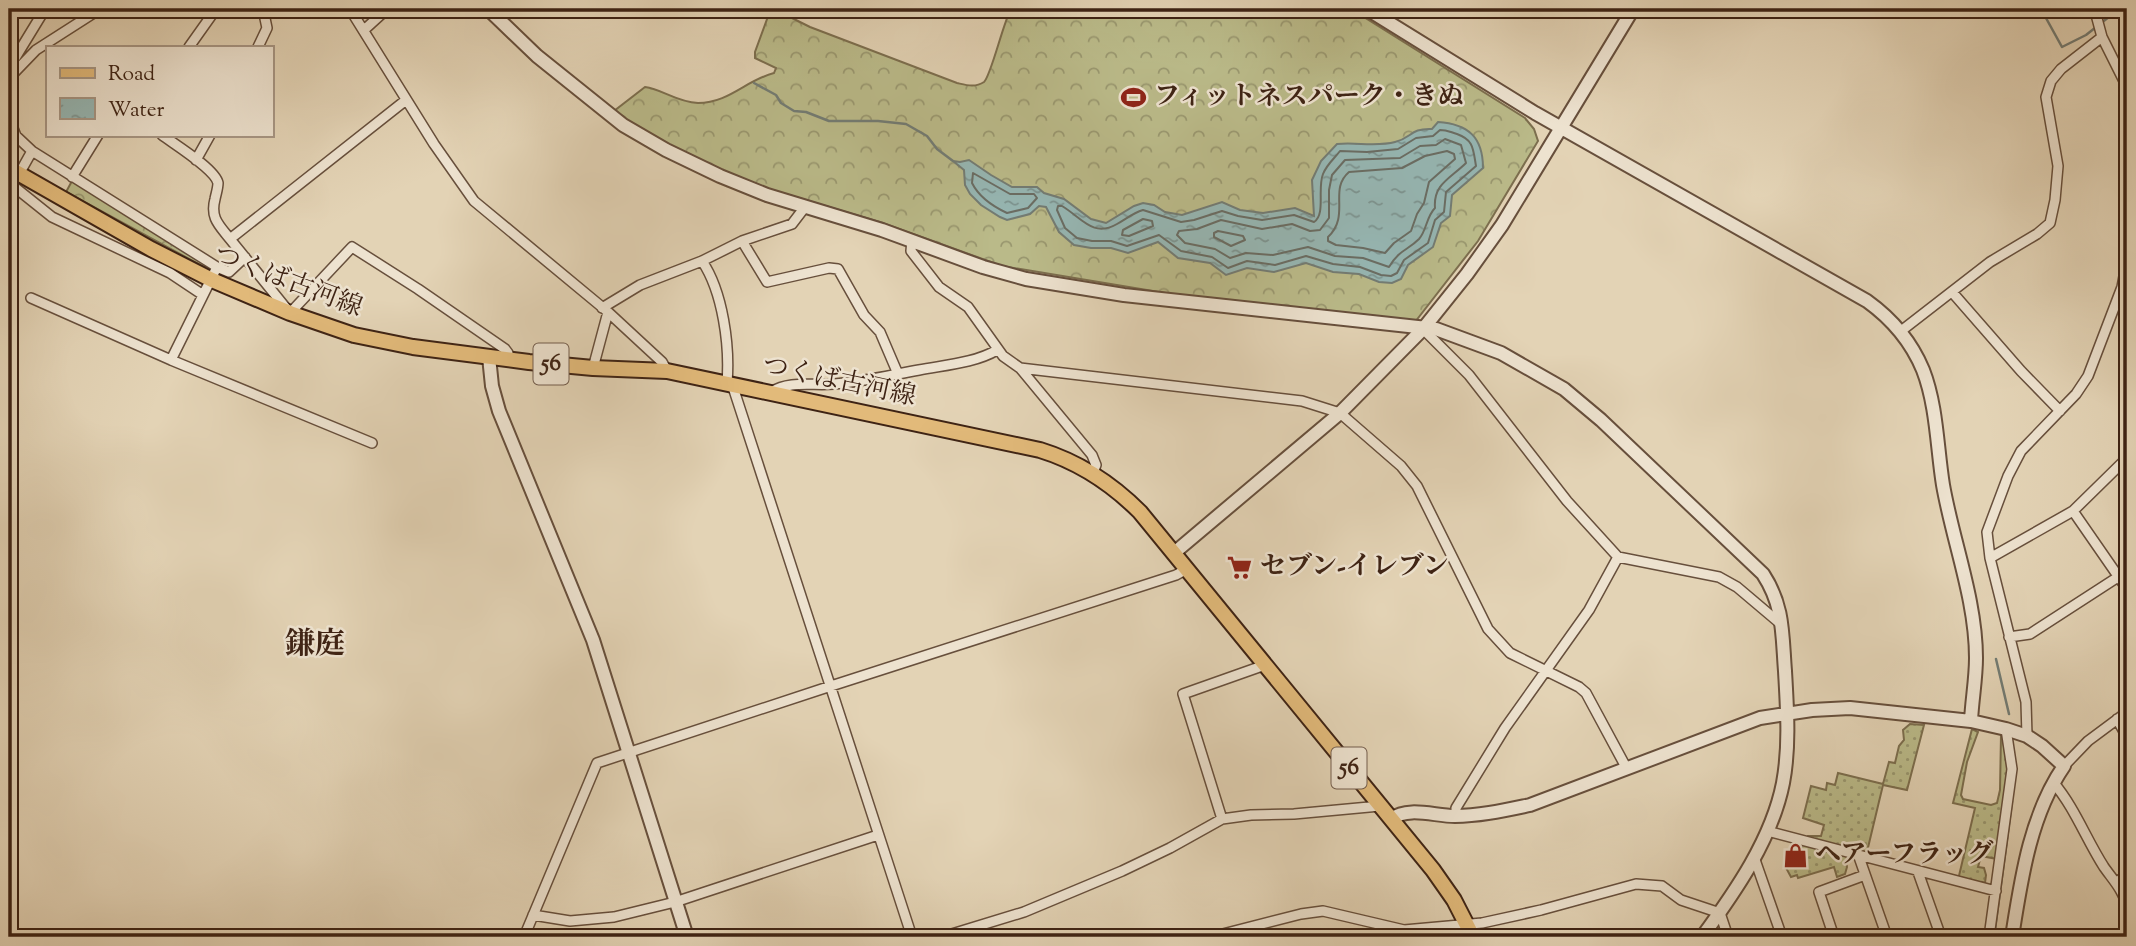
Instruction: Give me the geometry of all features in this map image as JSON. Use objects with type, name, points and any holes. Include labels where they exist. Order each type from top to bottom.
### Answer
[{"type":"main road","name":"つくば古河線","points":[[13,178],[151,249],[214,273],[290,313],[354,335],[382,342],[489,357],[593,368],[667,371],[1040,450],[1068,460],[1093,473],[1128,500],[1174,553],[1444,885],[1470,930]]},
{"type":"street","points":[[9,68],[45,9]]},
{"type":"street","points":[[9,78],[36,50],[100,9]]},
{"type":"street","points":[[190,46],[216,9]]},
{"type":"street","points":[[258,46],[267,28],[263,9]]},
{"type":"street","points":[[350,9],[406,100],[474,201],[605,310],[662,362],[667,371]]},
{"type":"street","points":[[364,30],[387,9]]},
{"type":"street","points":[[488,9],[528,48],[623,125],[646,140],[720,176],[805,207],[912,240],[983,267],[1027,279],[1124,295],[1448,332],[1501,353],[1564,389],[1601,420],[1763,574],[1775,593],[1782,625],[1787,712],[1783,780],[1767,831],[1720,913],[1702,937]]},
{"type":"street","points":[[1367,9],[1562,129],[1867,301],[1885,314],[1901,331],[1923,369],[1929,389],[1943,486],[1972,615],[1976,659],[1971,721]]},
{"type":"street","points":[[1174,553],[1340,413],[1423,328],[1502,225],[1633,9]]},
{"type":"street","points":[[1901,331],[1990,262],[2037,234],[2050,223],[2058,166],[2046,97],[2051,81],[2098,22],[2127,87]]},
{"type":"street","points":[[230,239],[406,100]]},
{"type":"street","points":[[9,118],[16,136],[32,151],[214,273],[229,272],[245,257]]},
{"type":"street","points":[[72,177],[96,136]]},
{"type":"street","points":[[164,136],[196,160],[217,181],[212,213],[216,222],[290,313],[352,247],[505,349],[508,359]]},
{"type":"street","points":[[196,160],[209,136]]},
{"type":"street","points":[[32,151],[13,178],[52,217],[170,273],[203,295]]},
{"type":"street","points":[[593,368],[605,310],[640,285],[702,261],[741,241],[792,224],[805,207]]},
{"type":"street","points":[[912,240],[911,251],[939,288],[968,307],[997,350],[1020,368],[1092,455],[1096,465],[1093,473]]},
{"type":"street","points":[[741,241],[767,282],[830,268],[838,269],[864,315],[880,332],[898,374]]},
{"type":"street","points":[[2027,736],[2026,702],[1990,558],[1987,532],[2008,476],[2021,451],[2060,411],[2088,376],[2125,283],[2127,260]]},
{"type":"street","points":[[702,261],[717,290],[729,383],[912,937]]},
{"type":"street","points":[[172,360],[214,273]]},
{"type":"street","points":[[1952,292],[2060,411]]},
{"type":"street","points":[[31,298],[372,443]]},
{"type":"street","points":[[2116,302],[2127,298]]},
{"type":"street","points":[[1423,328],[1469,375],[1567,501],[1618,557],[1719,578],[1737,587],[1782,625]]},
{"type":"street","points":[[769,393],[785,385],[848,383],[898,374],[970,360],[997,350]]},
{"type":"street","points":[[489,357],[492,386],[499,411],[593,640],[687,937]]},
{"type":"street","points":[[1020,368],[1302,401],[1340,413],[1401,466],[1417,486],[1488,629],[1510,653],[1586,693],[1627,769]]},
{"type":"street","points":[[1990,558],[2073,511],[2127,458]]},
{"type":"street","points":[[2073,511],[2127,589]]},
{"type":"street","points":[[1456,816],[1456,808],[1493,746],[1589,610],[1618,557]]},
{"type":"street","points":[[524,937],[597,764],[1176,575],[1187,569]]},
{"type":"street","points":[[2009,637],[2030,634],[2118,577]]},
{"type":"street","points":[[1222,819],[1183,694],[1265,665]]},
{"type":"street","points":[[1391,819],[1403,813],[1456,816],[1530,805],[1726,730],[1787,712],[1850,708],[1971,721],[2027,736],[2064,766]]},
{"type":"street","points":[[2012,937],[2027,849],[2053,782],[2088,741],[2127,712]]},
{"type":"street","points":[[2117,719],[2127,737]]},
{"type":"street","points":[[1989,937],[2012,769],[2006,729]]},
{"type":"street","points":[[2053,782],[2064,795],[2104,868],[2117,882],[2127,910],[2124,937]]},
{"type":"street","points":[[942,937],[1024,912],[1122,871],[1222,819],[1380,806]]},
{"type":"street","points":[[1767,831],[1996,891]]},
{"type":"street","points":[[533,915],[570,921],[614,917],[675,902],[878,835]]},
{"type":"street","points":[[1754,855],[1782,937]]},
{"type":"street","points":[[1859,857],[1887,937]]},
{"type":"street","points":[[1918,872],[1941,937]]},
{"type":"street","points":[[1834,937],[1819,892],[1865,875]]},
{"type":"street","points":[[2117,882],[2127,876]]},
{"type":"street","points":[[1211,937],[1323,911],[1424,933],[1470,930],[1482,923],[1541,911],[1636,884],[1662,886],[1681,900],[1720,913]]},
{"type":"street","points":[[1720,913],[1728,937]]},
{"type":"street","points":[[2006,937],[2015,920]]},
{"type":"green space","name":"フィットネスパーク・きぬ","points":[[1011,9],[1351,9],[1525,118],[1534,129],[1538,141],[1478,241],[1415,322],[1183,296],[1002,266],[883,223],[748,183],[671,147],[614,111],[645,87],[690,102],[709,102],[774,73],[776,68],[755,58],[770,11],[784,14],[810,27],[957,83],[977,85],[987,78]]},
{"type":"green space","points":[[72,181],[207,265],[204,267],[66,192]]},
{"type":"green space","points":[[1910,724],[1924,725],[1907,790],[1883,785],[1866,856],[1807,840],[1808,836],[1821,836],[1824,825],[1803,818],[1811,786],[1826,790],[1827,783],[1835,785],[1838,773],[1883,784],[1889,762],[1895,763],[1899,746],[1904,740],[1903,730]]},
{"type":"green space","points":[[1972,729],[1978,732],[1967,762],[1961,795],[1963,799],[1991,805],[1997,803],[2002,734],[2008,771],[1997,859],[1981,856],[1978,867],[1984,868],[1986,875],[1985,883],[1982,882],[1981,885],[1958,880],[1975,808],[1953,803]]},
{"type":"green space","points":[[1803,843],[1856,858],[1846,862],[1845,874],[1837,877],[1834,867],[1798,878],[1797,875],[1791,877],[1785,866],[1797,867]]},
{"type":"water","points":[[1438,122],[1458,126],[1472,134],[1480,148],[1483,168],[1452,195],[1450,216],[1441,223],[1433,247],[1408,265],[1401,279],[1392,283],[1379,282],[1359,274],[1333,272],[1306,263],[1274,272],[1247,268],[1226,275],[1210,263],[1178,258],[1158,242],[1128,253],[1111,248],[1074,245],[1059,232],[1046,207],[1039,206],[1030,214],[1007,220],[981,205],[965,185],[964,170],[953,161],[969,160],[1012,187],[1037,187],[1044,193],[1064,199],[1091,219],[1106,223],[1143,203],[1154,205],[1165,212],[1182,215],[1222,202],[1240,210],[1263,213],[1295,208],[1314,216],[1312,180],[1321,161],[1337,144],[1395,142],[1419,130],[1432,129]]},
{"type":"waterway","points":[[2041,9],[2062,47],[2086,35],[2119,9]]},
{"type":"waterway","points":[[754,83],[776,95],[781,103],[794,111],[806,112],[829,121],[906,124],[927,136],[937,149],[953,161]]},
{"type":"waterway","points":[[1996,659],[2009,714]]},
{"type":"waterway","points":[[1994,937],[2012,801]]},
{"type":"place","name":"フィットネスパーク・きぬ","points":[[1134,97]]},
{"type":"place","name":"セブン-イレブン","points":[[1240,567]]},
{"type":"place","name":"ヘアーフラッグ","points":[[1795,855]]},
{"type":"district","name":"鎌庭","points":[[315,645]]}]
